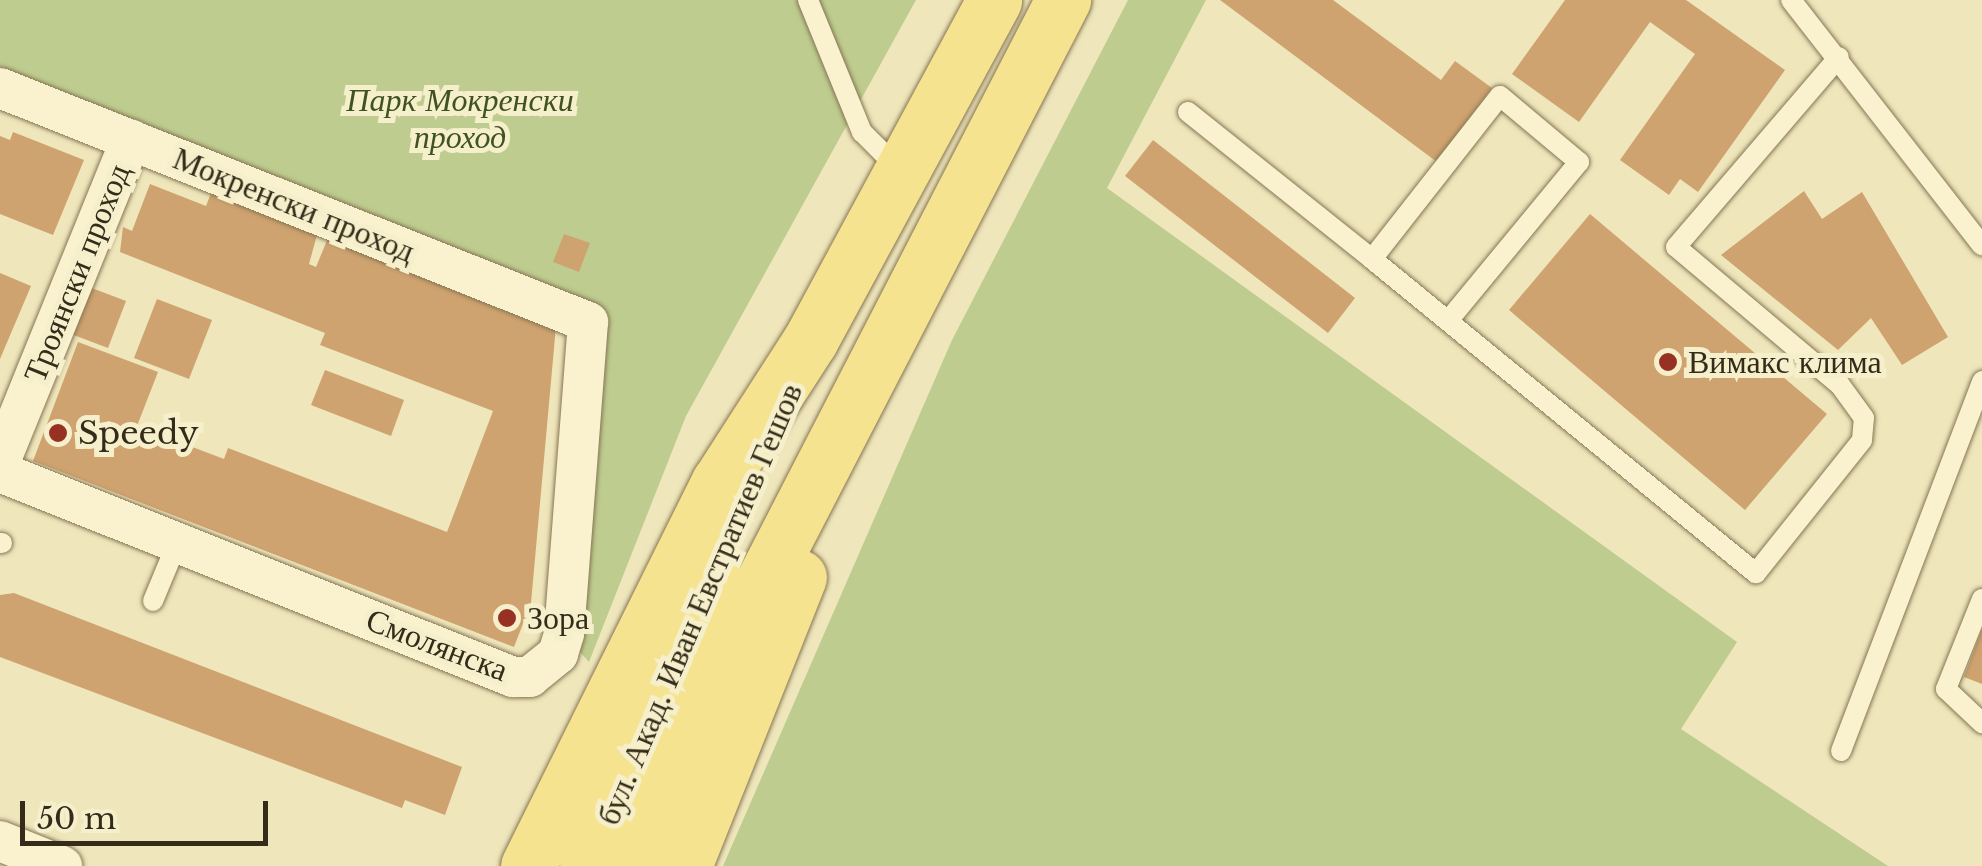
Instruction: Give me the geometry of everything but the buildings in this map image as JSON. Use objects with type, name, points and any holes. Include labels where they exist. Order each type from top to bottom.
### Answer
[{"type":"main road","name":"бул. Акад. Иван Евстратиев Гешов","points":[[528,866],[719,482],[810,341],[994,0]]},
{"type":"main road","name":"бул. Акад. Иван Евстратиев Гешов","points":[[638,866],[723,659],[1063,0]]},
{"type":"main road","name":"бул. Акад. Иван Евстратиев Гешов","points":[[587,866],[784,420],[810,341]]},
{"type":"main road","name":"бул. Акад. Иван Евстратиев Гешов","points":[[684,866],[889,341]]},
{"type":"street","name":"Мокренски проход","points":[[0,88],[588,322]]},
{"type":"street","name":"Троянски проход","points":[[0,462],[131,140]]},
{"type":"street","name":"Смолянска","points":[[0,472],[513,677],[546,670],[564,634],[588,322]]},
{"type":"street","points":[[0,841],[62,866]]},
{"type":"lane","points":[[808,0],[862,132],[900,170]]},
{"type":"lane","points":[[1791,0],[1982,245]]},
{"type":"lane","points":[[1188,112],[1756,574],[1862,440],[1864,418],[1840,385],[1676,246],[1839,57]]},
{"type":"lane","points":[[1372,258],[1500,96],[1579,162],[1448,321]]},
{"type":"lane","points":[[1841,751],[1982,380]]},
{"type":"lane","points":[[153,601],[177,543]]},
{"type":"lane","points":[[1982,599],[1946,688],[1982,722]]},
{"type":"green space","name":"Парк Мокренски проход","points":[[0,0],[916,0],[686,416],[589,662],[564,634],[587,322],[0,88]]},
{"type":"green space","points":[[1128,0],[1206,0],[1107,188],[1737,642],[1681,729],[1888,866],[723,866],[952,340]]},
{"type":"place","name":"Вимакс клима","points":[[1668,362]]},
{"type":"place","name":"Speedy","points":[[58,433]]},
{"type":"place","name":"Зора","points":[[507,618]]}]
